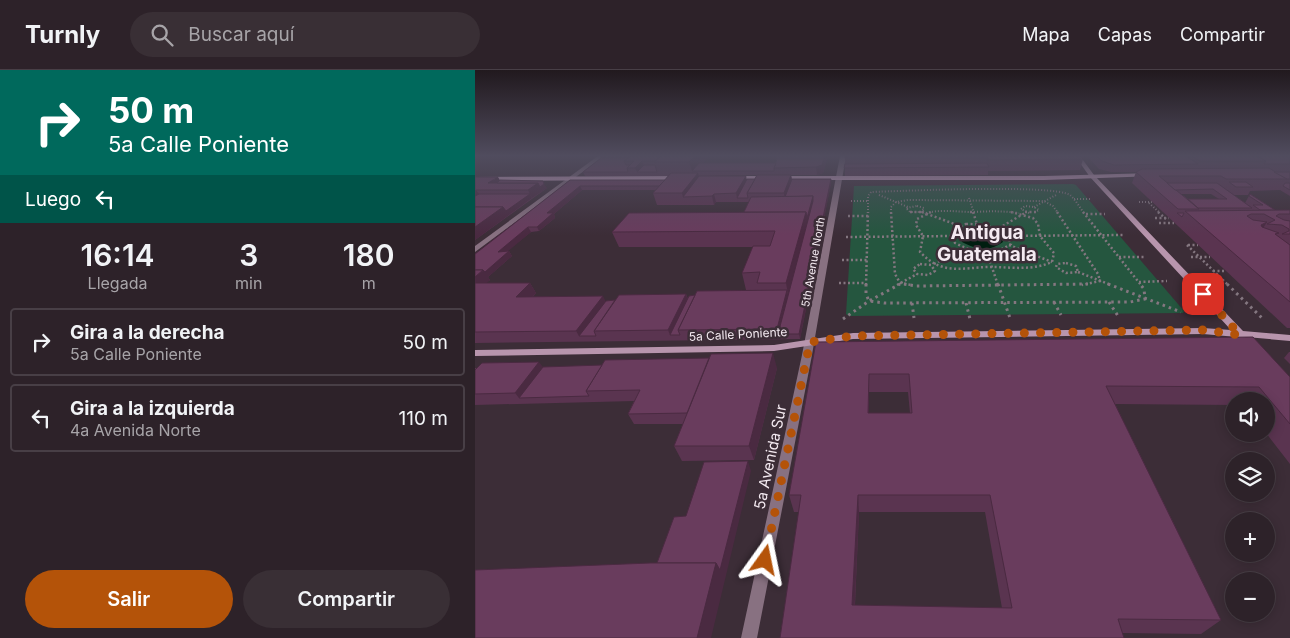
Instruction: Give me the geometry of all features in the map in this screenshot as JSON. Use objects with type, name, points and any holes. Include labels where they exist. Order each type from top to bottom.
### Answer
[{"type":"main road","points":[[1098,183],[1240,335],[1255,348]]},
{"type":"main road","name":"5a Calle Poniente","points":[[475,353],[774,348],[853,336],[1203,330],[1240,335],[1290,338]]},
{"type":"street","points":[[475,250],[565,183]]},
{"type":"street","name":"5th Avenue North","points":[[810,342],[839,183]]},
{"type":"street","name":"5a Avenida Sur","points":[[749,638],[810,342]]},
{"type":"path","points":[[964,183],[977,224]]},
{"type":"path","points":[[869,301],[866,294],[866,283],[868,196],[871,192],[966,190],[1063,191],[1070,195],[1144,289],[1145,299]]},
{"type":"path","points":[[900,284],[895,274],[891,207],[896,202],[908,200],[1044,201],[1053,206],[1098,274],[1099,281]]},
{"type":"path","points":[[1152,202],[1146,202],[1170,223]]},
{"type":"path","points":[[960,226],[924,212],[924,208],[917,206],[906,208],[914,213],[924,212],[940,210],[973,212],[1000,210],[1025,213],[1035,213],[1039,210],[1030,206],[1021,208],[1025,213],[1033,218],[1038,224],[1040,236],[1054,252],[1052,262]]},
{"type":"path","points":[[924,212],[917,219],[916,225],[923,236],[920,252],[933,265],[935,271],[933,274],[923,276],[917,274],[914,272],[915,266],[926,264],[933,265],[960,270],[992,267],[1032,269],[1052,262]]},
{"type":"path","points":[[999,228],[1025,213]]},
{"type":"path","points":[[1157,218],[1169,218]]},
{"type":"path","points":[[1163,223],[1174,223]]},
{"type":"path","points":[[966,224],[990,224],[1006,232],[1011,244],[998,253],[972,252],[955,244],[953,230],[960,226],[966,224]]},
{"type":"path","points":[[1008,236],[1147,235]]},
{"type":"path","points":[[829,237],[953,236]]},
{"type":"path","points":[[1009,245],[1057,264],[1066,262],[1072,264],[1076,266],[1078,272]]},
{"type":"path","points":[[1198,245],[1187,245],[1267,322]]},
{"type":"path","points":[[933,265],[964,248]]},
{"type":"path","points":[[987,252],[1016,334]]},
{"type":"path","points":[[1199,257],[1211,257]]},
{"type":"path","points":[[825,260],[867,260]]},
{"type":"path","points":[[1057,264],[1058,270],[1062,272],[1074,274],[1078,272],[1188,315]]},
{"type":"path","points":[[1213,271],[1225,270]]},
{"type":"path","points":[[869,301],[917,274]]},
{"type":"path","points":[[900,284],[916,286],[1083,285],[1099,281]]},
{"type":"path","points":[[821,284],[866,283]]},
{"type":"path","points":[[869,301],[884,304],[1129,302],[1145,299]]},
{"type":"shaded area","points":[[1076,185],[1184,311],[1183,313],[849,316],[846,314],[854,186]]},
{"type":"shaded area","points":[[970,227],[987,227],[999,233],[1003,242],[988,249],[967,245],[962,242],[960,233]]},
{"type":"building","points":[[475,183],[538,183],[528,190],[475,191]]},
{"type":"building","points":[[497,183],[544,183],[544,184],[540,187],[538,183]]},
{"type":"building","points":[[567,183],[662,183],[659,186],[580,186],[547,213],[553,213],[537,227],[528,227],[498,252],[509,251],[485,272],[483,270],[475,270],[475,254]]},
{"type":"building","points":[[662,183],[690,183],[682,193],[653,193]]},
{"type":"building","points":[[694,183],[742,183],[736,193],[683,197]]},
{"type":"building","points":[[745,183],[753,183],[747,193],[748,198],[737,198]]},
{"type":"building","points":[[753,183],[788,183],[784,193],[747,193]]},
{"type":"building","points":[[791,183],[830,183],[799,334],[778,334],[813,196],[785,197]]},
{"type":"building","points":[[1148,183],[1167,183],[1199,209],[1178,209]]},
{"type":"building","points":[[1167,183],[1217,183],[1252,208],[1198,208],[1188,199],[1227,199],[1213,189],[1175,190]]},
{"type":"building","points":[[1230,183],[1247,183],[1253,187],[1236,187]]},
{"type":"building","points":[[1285,183],[1290,183],[1290,190],[1283,186]]},
{"type":"building","points":[[479,194],[530,194],[506,211],[503,207],[475,207],[475,196]]},
{"type":"building","points":[[1250,194],[1275,210],[1260,210],[1253,205],[1263,205],[1249,196]]},
{"type":"building","points":[[813,196],[807,218],[806,212],[744,212],[751,197]]},
{"type":"building","points":[[475,207],[503,207],[475,227]]},
{"type":"building","points":[[1290,210],[1290,214],[1279,214],[1276,216],[1290,221],[1290,234],[1282,234],[1289,231],[1289,229],[1282,225],[1267,224],[1275,220],[1264,214],[1251,214],[1247,216],[1253,220],[1267,222],[1261,225],[1262,227],[1279,233],[1275,234],[1290,245],[1290,302],[1185,211]]},
{"type":"building","points":[[806,212],[786,283],[757,283],[760,272],[742,273],[753,246],[770,246],[775,231],[612,232],[629,213]]},
{"type":"building","points":[[475,270],[483,270],[475,277]]},
{"type":"building","points":[[475,283],[530,283],[516,297],[603,296],[576,331],[475,332]]},
{"type":"building","points":[[787,290],[777,329],[678,330],[697,291]]},
{"type":"building","points":[[686,294],[668,330],[594,331],[619,295]]},
{"type":"building","points":[[695,295],[678,330],[680,335],[670,335],[689,296]]},
{"type":"building","points":[[615,300],[594,331],[596,336],[579,336],[606,301]]},
{"type":"building","points":[[1253,337],[1290,377],[1290,424],[1275,406],[1275,392],[1263,392],[1259,387],[1106,386],[1221,620],[1118,619],[1124,638],[780,638],[801,495],[789,495],[816,342]],"holes":[[[869,374],[909,374],[912,413],[868,413]],[[858,495],[990,495],[1012,608],[852,605]]]},
{"type":"building","points":[[773,353],[749,446],[674,446],[711,354]]},
{"type":"building","points":[[709,358],[687,413],[628,414],[640,390],[586,391],[605,360]]},
{"type":"building","points":[[539,362],[515,393],[475,394],[475,370],[482,363]]},
{"type":"building","points":[[602,365],[586,391],[589,396],[519,398],[543,367]]},
{"type":"building","points":[[748,461],[720,570],[716,563],[657,563],[674,517],[686,516],[704,462]]},
{"type":"building","points":[[650,563],[716,563],[697,638],[475,638],[475,570]]},
{"type":"district","name":"Antigua Guatemala","points":[[987,243]]},
{"type":"route","points":[[765,560],[810,342],[853,336],[1203,330],[1240,335],[1203,294]]}]
